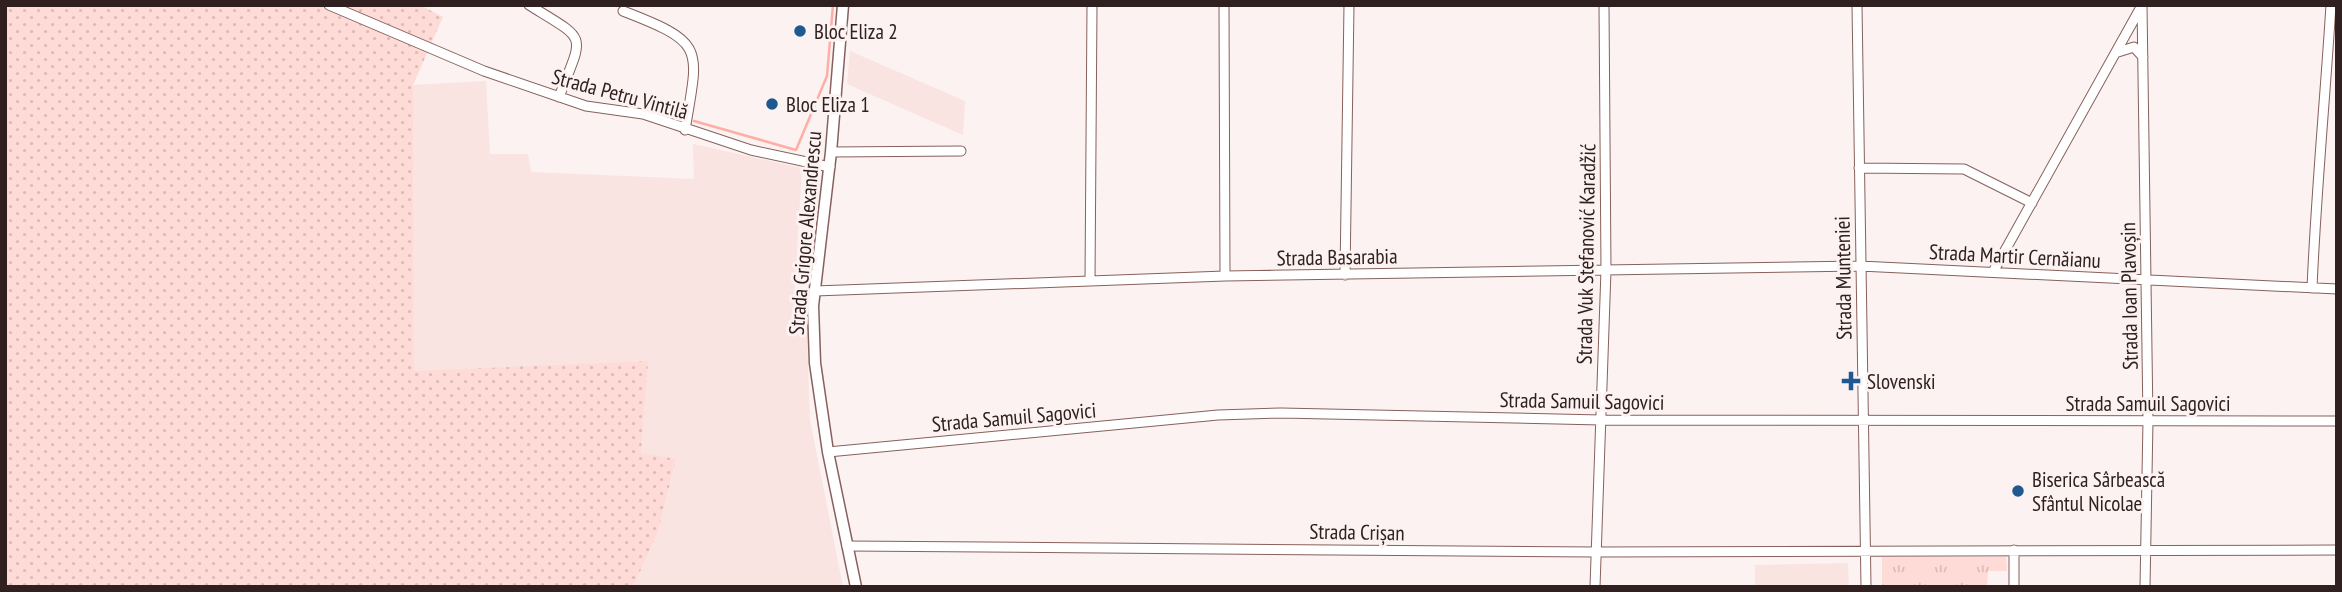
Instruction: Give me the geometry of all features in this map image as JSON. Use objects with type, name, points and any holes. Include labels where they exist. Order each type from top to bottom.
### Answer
[{"type":"street","name":"Strada Petru Vintilă","points":[[329,5],[484,71],[586,106],[643,114],[751,150],[830,167]]},
{"type":"street","points":[[529,5],[572,32],[578,39],[578,48],[559,97]]},
{"type":"street","name":"Strada Grigore Alexandrescu","points":[[843,5],[830,167],[815,291],[815,363],[828,452],[856,587]]},
{"type":"street","points":[[1090,281],[1092,5]]},
{"type":"street","points":[[1224,5],[1225,276]]},
{"type":"street","points":[[1345,275],[1349,5]]},
{"type":"street","name":"Strada Vuk Stefanović Karadžić","points":[[1595,587],[1606,270],[1604,5]]},
{"type":"street","name":"Strada Munteniei","points":[[1857,5],[1867,587]]},
{"type":"street","points":[[1993,272],[2142,5]]},
{"type":"street","name":"Strada Ioan Plavoșin","points":[[2142,5],[2148,421],[2145,587]]},
{"type":"street","points":[[2312,288],[2315,198],[2322,148],[2331,5]]},
{"type":"street","points":[[623,11],[679,36],[695,56],[696,72],[685,130]]},
{"type":"street","points":[[2116,53],[2134,47],[2144,59]]},
{"type":"street","points":[[831,152],[961,151]]},
{"type":"street","points":[[1859,168],[1965,169],[2032,203]]},
{"type":"street","name":"Strada Basarabia","points":[[815,291],[1225,276],[1860,266]]},
{"type":"street","name":"Strada Martir Cernăianu","points":[[1860,266],[2337,289]]},
{"type":"street","name":"Strada Samuil Sagovici","points":[[828,452],[1256,414],[1601,420],[2337,421]]},
{"type":"street","name":"Strada Crișan","points":[[847,545],[1595,552],[2014,550]]},
{"type":"street","points":[[2014,587],[2014,550],[2337,550]]},
{"type":"shaded area","points":[[850,51],[965,101],[963,135],[847,84]]},
{"type":"shaded area","points":[[486,81],[490,154],[528,154],[531,172],[694,179],[693,144],[802,168],[794,304],[806,303],[810,420],[843,587],[633,587],[658,532],[676,460],[641,453],[648,361],[414,372],[413,85]]},
{"type":"shaded area","points":[[1848,563],[1849,587],[1755,587],[1755,565]]},
{"type":"green space","points":[[5,5],[420,5],[443,17],[413,85],[414,371],[648,361],[641,453],[676,459],[658,532],[633,587],[5,587]]},
{"type":"green space","points":[[1882,557],[2006,557],[2007,571],[1988,571],[1987,587],[1882,587]]},
{"type":"waterway","points":[[694,121],[796,150],[827,76],[833,5]]},
{"type":"place","name":"Bloc Eliza 2","points":[[800,31]]},
{"type":"place","name":"Bloc Eliza 1","points":[[772,104]]},
{"type":"place","name":"Slovenski","points":[[1851,381]]},
{"type":"place","name":"Biserica Sârbească Sfântul Nicolae","points":[[2018,491]]}]
